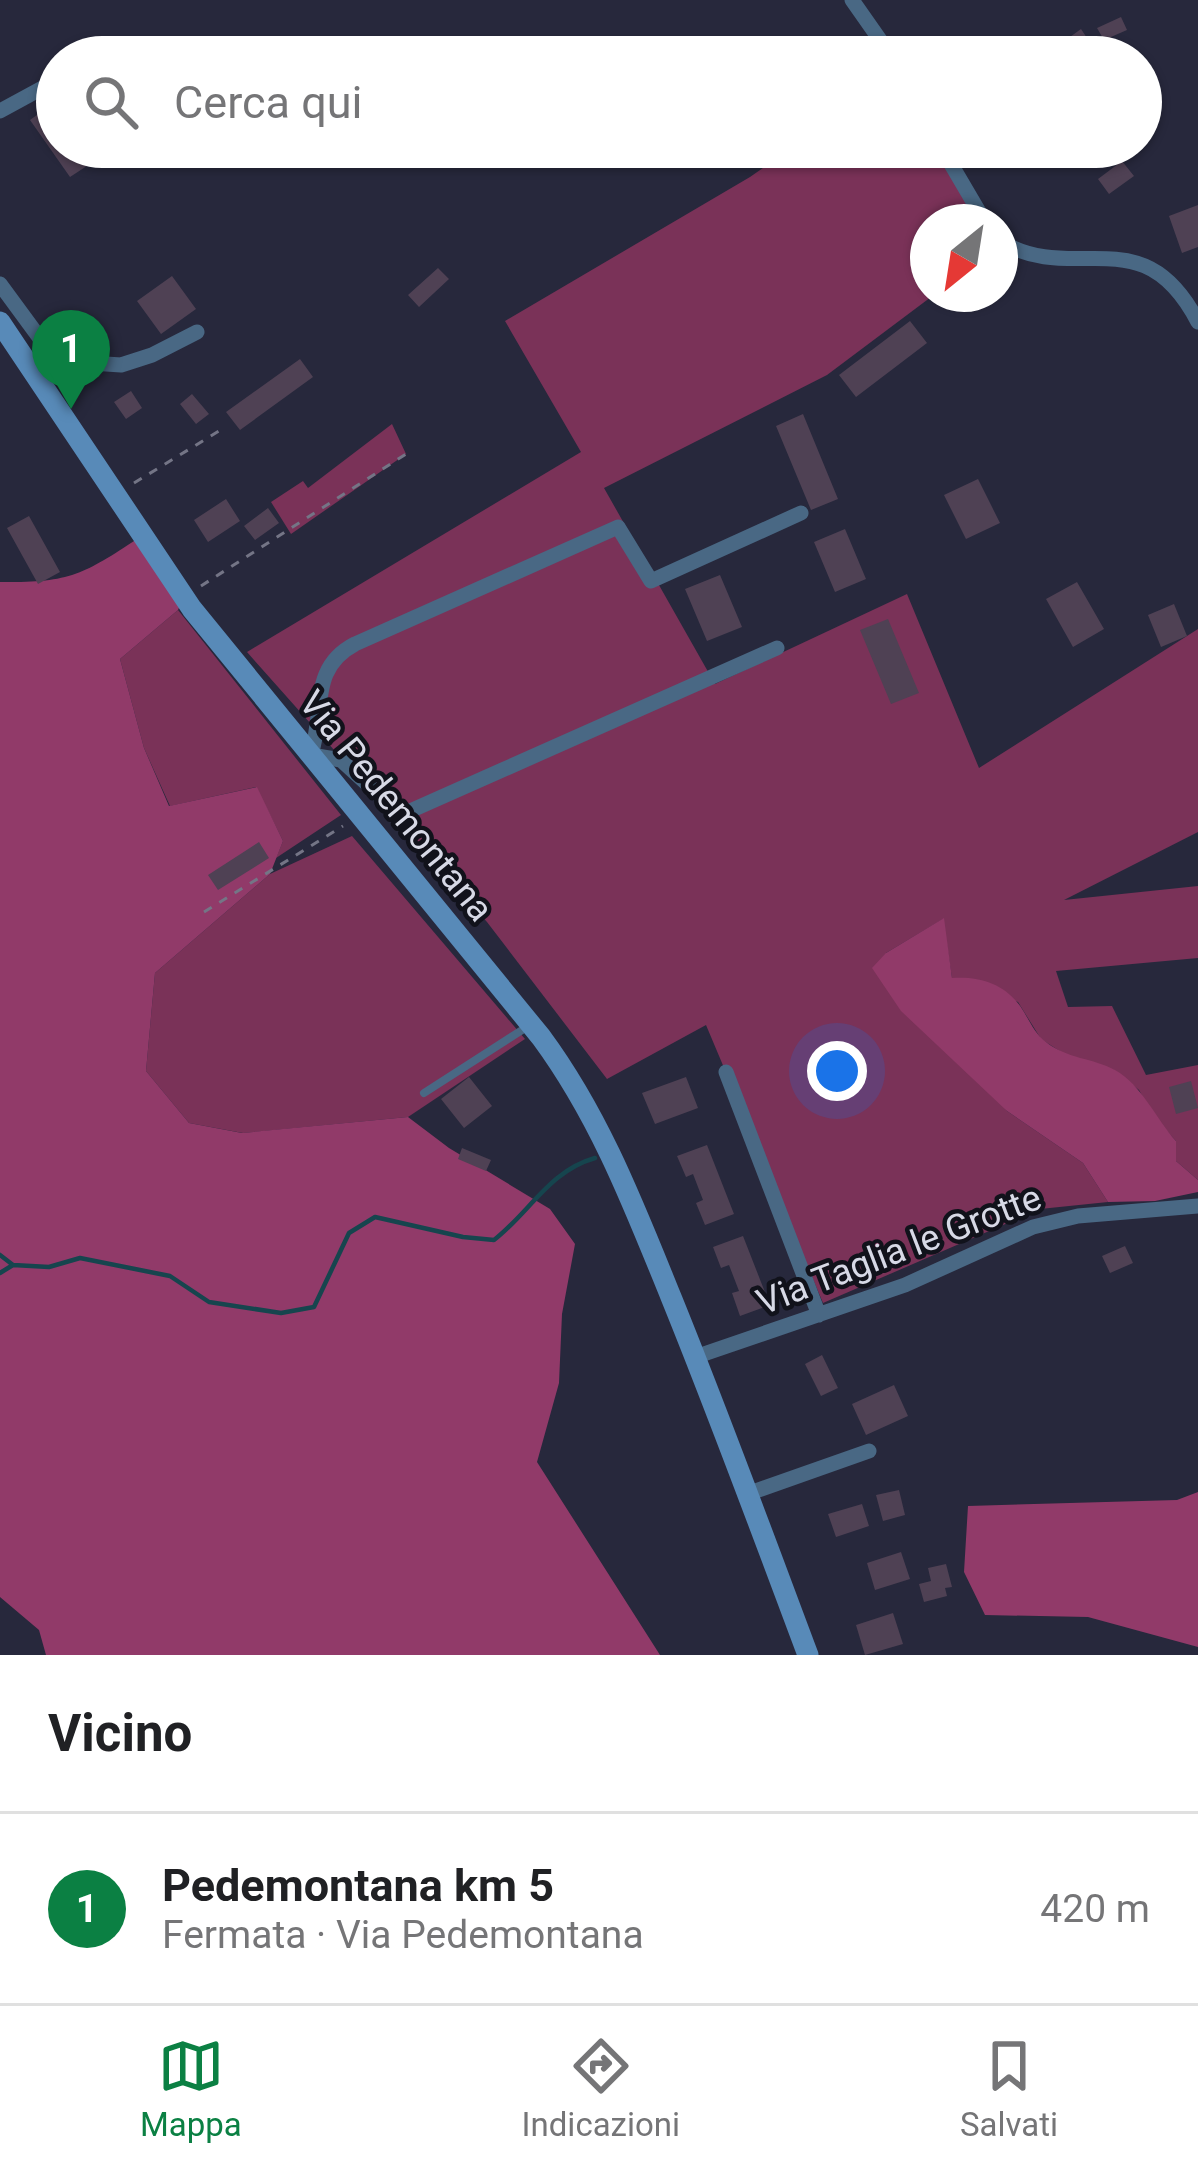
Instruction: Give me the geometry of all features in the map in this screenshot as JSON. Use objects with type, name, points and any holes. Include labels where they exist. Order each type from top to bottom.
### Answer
[{"type":"street","points":[[852,0],[877,36]]},
{"type":"street","points":[[0,111],[36,91]]},
{"type":"street","points":[[953,168],[974,204]]},
{"type":"street","points":[[1018,249],[1031,255],[1138,262],[1165,276],[1198,322]]},
{"type":"street","points":[[0,284],[46,349],[61,361],[121,364],[152,355],[197,332]]},
{"type":"street","name":"Via Pedemontana","points":[[0,322],[184,597],[569,1075],[602,1132],[695,1357],[808,1655]]},
{"type":"street","points":[[777,648],[401,815],[341,760],[310,754],[320,723],[324,672],[333,658],[356,644],[618,527],[651,581],[802,513]]},
{"type":"street","points":[[726,1072],[819,1315]]},
{"type":"street","name":"Via Taglia le Grotte","points":[[695,1357],[905,1285],[1055,1221],[1198,1206]]},
{"type":"street","points":[[747,1494],[869,1451]]},
{"type":"lane","points":[[424,1094],[531,1024]]},
{"type":"path","points":[[132,484],[219,431]]},
{"type":"path","points":[[184,597],[406,454]]},
{"type":"path","points":[[204,912],[360,815]]},
{"type":"shaded area","points":[[763,168],[946,168],[968,204],[910,204],[911,312],[827,375],[604,488],[715,684],[907,594],[979,768],[1198,629],[1198,832],[1064,900],[1198,886],[1198,958],[1056,971],[1068,1007],[1112,1006],[1146,1075],[1198,1065],[1198,1180],[1176,1161],[1176,1141],[1154,1117],[1139,1090],[1114,1070],[1066,1055],[1041,1039],[1018,1002],[952,978],[943,919],[886,953],[1007,1111],[1083,1163],[1108,1202],[1040,1209],[823,1303],[706,1025],[607,1079],[487,922],[247,652],[581,452],[505,321]]},
{"type":"shaded area","points":[[392,424],[406,454],[291,534],[271,502],[303,481],[308,488]]},
{"type":"shaded area","points":[[143,535],[184,597],[178,610],[120,659],[144,748],[169,806],[257,787],[283,841],[270,874],[155,973],[146,1071],[189,1123],[242,1133],[408,1117],[449,1148],[550,1209],[575,1244],[562,1314],[559,1383],[537,1462],[660,1655],[46,1655],[39,1630],[0,1597],[0,582],[44,581],[76,574]]},
{"type":"shaded area","points":[[178,610],[341,815],[276,858],[283,841],[256,787],[170,806],[144,748],[120,659]]},
{"type":"shaded area","points":[[352,836],[525,1039],[408,1117],[243,1133],[189,1123],[146,1071],[155,973],[270,874]]},
{"type":"shaded area","points":[[944,918],[952,978],[984,981],[1002,989],[1046,1042],[1125,1076],[1176,1141],[1176,1161],[1198,1180],[1198,1192],[1155,1201],[1108,1202],[1083,1163],[1007,1111],[901,1011],[872,968],[886,953]]},
{"type":"shaded area","points":[[1198,1492],[1198,1647],[1088,1617],[985,1615],[964,1572],[968,1506],[1177,1500]]},
{"type":"building","points":[[1121,17],[1127,30],[1102,36],[1097,28]]},
{"type":"building","points":[[64,168],[84,168],[70,177]]},
{"type":"building","points":[[1113,168],[1128,168],[1134,176],[1109,194],[1098,179]]},
{"type":"building","points":[[1198,205],[1198,247],[1182,253],[1169,216]]},
{"type":"building","points":[[438,268],[449,279],[419,307],[408,295]]},
{"type":"building","points":[[172,276],[196,309],[161,334],[137,301]]},
{"type":"building","points":[[910,321],[927,343],[856,397],[839,375]]},
{"type":"building","points":[[300,359],[313,377],[240,430],[226,412]]},
{"type":"building","points":[[131,391],[142,408],[126,419],[114,402]]},
{"type":"building","points":[[192,394],[209,414],[196,424],[180,404]]},
{"type":"building","points":[[803,414],[838,499],[811,510],[776,426]]},
{"type":"building","points":[[978,479],[1000,523],[966,539],[944,495]]},
{"type":"building","points":[[226,499],[240,521],[208,542],[194,520]]},
{"type":"building","points":[[268,508],[279,523],[255,540],[244,526]]},
{"type":"building","points":[[29,516],[60,572],[38,584],[7,528]]},
{"type":"building","points":[[845,529],[866,579],[835,592],[814,542]]},
{"type":"building","points":[[720,575],[742,627],[707,641],[685,589]]},
{"type":"building","points":[[1077,582],[1104,629],[1073,647],[1046,599]]},
{"type":"building","points":[[1174,604],[1187,636],[1161,647],[1148,615]]},
{"type":"building","points":[[888,619],[919,693],[891,704],[860,630]]},
{"type":"building","points":[[259,842],[269,858],[218,890],[208,875]]},
{"type":"building","points":[[469,1077],[492,1106],[464,1128],[441,1099]]},
{"type":"building","points":[[686,1077],[698,1108],[655,1124],[642,1093]]},
{"type":"building","points":[[1191,1081],[1198,1108],[1176,1114],[1169,1087]]},
{"type":"building","points":[[707,1145],[734,1214],[705,1225],[696,1203],[703,1200],[693,1174],[686,1177],[677,1156]]},
{"type":"building","points":[[462,1148],[491,1160],[486,1171],[458,1159]]},
{"type":"building","points":[[743,1236],[770,1305],[740,1316],[732,1293],[739,1291],[729,1265],[721,1268],[713,1247]]},
{"type":"building","points":[[1125,1246],[1133,1263],[1110,1273],[1102,1256]]},
{"type":"building","points":[[822,1355],[838,1388],[821,1396],[805,1364]]},
{"type":"building","points":[[894,1385],[908,1416],[866,1435],[852,1404]]},
{"type":"building","points":[[899,1490],[905,1515],[883,1521],[876,1495]]},
{"type":"building","points":[[862,1504],[869,1526],[836,1537],[828,1514]]},
{"type":"building","points":[[901,1552],[910,1579],[875,1590],[867,1563]]},
{"type":"building","points":[[946,1564],[952,1587],[945,1588],[947,1596],[924,1602],[919,1584],[931,1581],[928,1568]]},
{"type":"building","points":[[893,1613],[903,1644],[865,1655],[856,1625]]},
{"type":"waterway","points":[[0,1273],[13,1265],[49,1267],[80,1258],[170,1276],[209,1302],[281,1313],[314,1307],[349,1233],[375,1217],[494,1240],[552,1182],[595,1158]]},
{"type":"waterway","points":[[0,1255],[13,1265]]},
{"type":"place","name":"Pedemontana km 5","points":[[71,409]]}]
